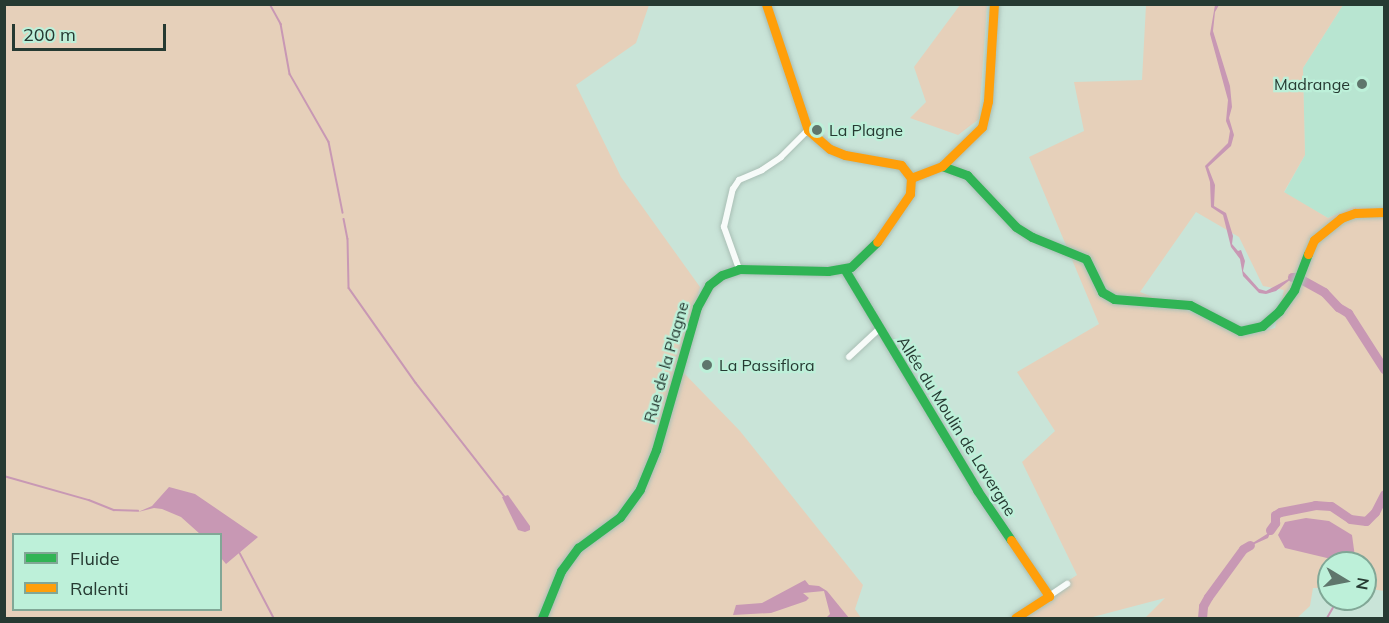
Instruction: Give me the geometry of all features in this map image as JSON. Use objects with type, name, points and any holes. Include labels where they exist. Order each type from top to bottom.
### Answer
[{"type":"street","points":[[766,4],[802,120],[808,130],[830,149],[845,155],[895,163],[907,170],[911,178],[910,194],[878,241],[859,262],[845,270]]},
{"type":"street","points":[[911,178],[942,166],[982,127],[985,116],[994,4]]},
{"type":"street","points":[[739,268],[724,227],[733,189],[739,180],[762,170],[781,157],[808,130]]},
{"type":"street","points":[[942,166],[967,175],[1018,228],[1032,237],[1086,258],[1102,292],[1114,299],[1180,303],[1240,331],[1250,331],[1262,326],[1279,311],[1300,278],[1314,240],[1325,230],[1341,218],[1355,213],[1384,212]]},
{"type":"street","name":"Rue de la Plagne","points":[[542,618],[561,571],[572,555],[620,517],[640,489],[656,450],[700,298],[715,279],[739,268],[845,270]]},
{"type":"street","name":"Allée du Moulin de Lavergne","points":[[845,270],[977,490],[1049,596]]},
{"type":"street","points":[[849,357],[879,329]]},
{"type":"street","points":[[1015,618],[1067,585]]},
{"type":"shaded area","points":[[4,5],[649,5],[636,43],[576,85],[621,177],[700,287],[680,369],[740,431],[863,585],[855,609],[861,618],[5,618]]},
{"type":"shaded area","points":[[960,5],[987,5],[979,119],[958,135],[910,118],[926,102],[914,67]]},
{"type":"shaded area","points":[[1146,5],[1343,5],[1303,68],[1305,155],[1284,192],[1328,218],[1353,207],[1384,209],[1384,591],[1377,590],[1377,551],[1317,551],[1317,588],[1313,588],[1310,606],[1297,618],[1145,618],[1165,598],[1089,618],[1011,618],[1077,575],[1022,462],[1055,431],[1017,372],[1099,324],[1029,157],[1084,131],[1074,82],[1142,80]],"holes":[[[1196,212],[1239,237],[1263,286],[1284,290],[1275,328],[1249,335],[1140,292]]]},
{"type":"shaded area","points":[[1215,5],[1219,5],[1215,12],[1213,31],[1230,86],[1232,107],[1229,118],[1234,135],[1231,146],[1208,167],[1215,185],[1214,206],[1226,213],[1233,236],[1232,244],[1238,251],[1241,250],[1245,261],[1243,271],[1259,289],[1266,291],[1296,275],[1276,291],[1266,294],[1259,293],[1243,276],[1240,259],[1231,247],[1223,215],[1211,207],[1210,182],[1205,166],[1228,143],[1230,131],[1226,121],[1228,100],[1210,34]]},
{"type":"shaded area","points":[[1343,5],[1384,5],[1384,209],[1353,207],[1328,218],[1284,193],[1305,155],[1303,68]]},
{"type":"shaded area","points":[[1304,277],[1326,292],[1338,306],[1348,311],[1354,322],[1348,313],[1338,307],[1324,292],[1304,281]]},
{"type":"shaded area","points":[[1358,329],[1378,354],[1384,370],[1365,341]]},
{"type":"shaded area","points":[[169,487],[195,494],[258,537],[226,564],[222,559],[222,533],[199,533],[181,517],[162,509],[154,508],[138,512],[152,506]]},
{"type":"shaded area","points":[[508,495],[530,526],[530,530],[525,532],[518,530],[502,497]]},
{"type":"shaded area","points":[[1381,497],[1381,502],[1374,513],[1361,524],[1341,518],[1330,507],[1310,506],[1279,513],[1268,538],[1248,547],[1220,587],[1207,599],[1203,609],[1204,618],[1202,618],[1203,606],[1208,597],[1243,549],[1267,534],[1274,523],[1275,515],[1280,512],[1310,505],[1331,506],[1350,519],[1363,522],[1373,513]]},
{"type":"shaded area","points":[[1306,518],[1329,521],[1352,535],[1354,551],[1317,551],[1317,556],[1285,548],[1278,535],[1285,522]]},
{"type":"shaded area","points":[[805,580],[809,585],[819,586],[827,591],[849,618],[826,618],[830,614],[824,591],[803,593],[809,598],[806,601],[771,613],[733,615],[736,605],[762,603]]},
{"type":"waterway","points":[[270,4],[281,24],[290,74],[329,142],[343,213]]},
{"type":"waterway","points":[[344,219],[348,239],[349,288],[416,383],[506,498]]},
{"type":"waterway","points":[[1292,277],[1297,277],[1324,292],[1338,307],[1348,313],[1384,369]]},
{"type":"waterway","points":[[4,476],[89,500],[114,510],[138,511]]},
{"type":"waterway","points":[[1270,530],[1275,523],[1275,515],[1280,512],[1315,505],[1331,506],[1350,519],[1366,521],[1375,512],[1384,494]]},
{"type":"waterway","points":[[1202,618],[1203,606],[1208,597],[1243,549],[1250,545]]},
{"type":"waterway","points":[[240,553],[274,618]]},
{"type":"waterway","points":[[1327,618],[1331,611]]},
{"type":"traffic: fast","points":[[942,166],[967,175],[1016,227],[1032,237],[1086,259],[1102,292],[1114,299],[1190,305],[1240,331],[1262,326],[1279,311],[1294,290],[1308,254]]},
{"type":"traffic: fast","points":[[542,618],[561,571],[578,548],[620,517],[640,489],[656,450],[697,307],[709,285],[722,275],[739,269],[828,271],[851,267],[877,242]]},
{"type":"traffic: fast","points":[[845,270],[977,490],[1011,540]]},
{"type":"traffic: slow","points":[[766,4],[808,130],[830,149],[845,155],[901,165],[911,178],[910,194],[877,242]]},
{"type":"traffic: slow","points":[[911,178],[942,166],[982,127],[988,101],[994,4]]},
{"type":"traffic: slow","points":[[1308,254],[1314,240],[1341,218],[1355,213],[1384,212]]},
{"type":"traffic: slow","points":[[1011,540],[1049,596],[1015,618]]},
{"type":"place","name":"Madrange","points":[[1362,84]]},
{"type":"place","name":"La Plagne","points":[[817,130]]},
{"type":"place","name":"La Passiflora","points":[[707,365]]}]
